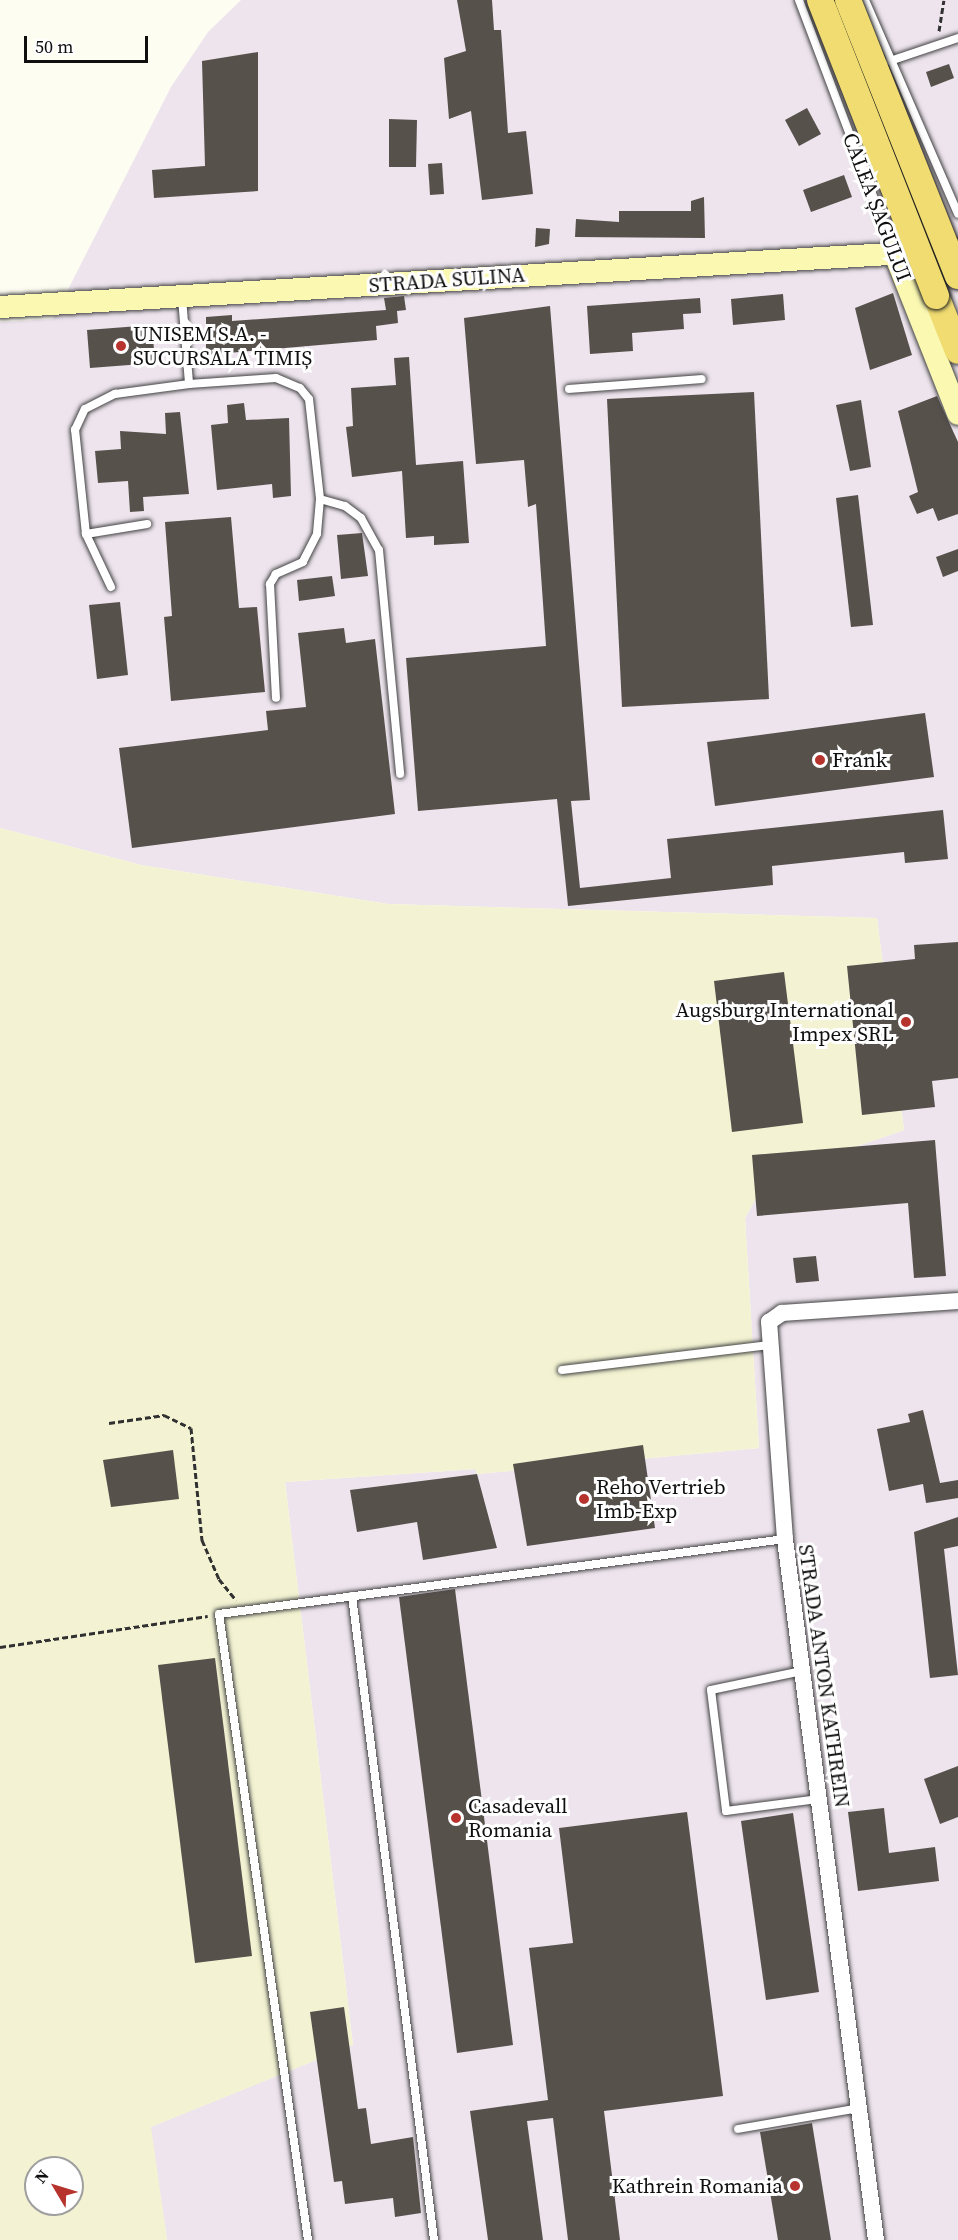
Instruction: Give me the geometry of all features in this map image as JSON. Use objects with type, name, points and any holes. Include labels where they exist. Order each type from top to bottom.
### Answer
[{"type":"main road","name":"CALEA ȘAGULUI","points":[[820,0],[958,351]]},
{"type":"main road","points":[[848,0],[958,276]]},
{"type":"street","name":"STRADA SULINA","points":[[0,307],[894,252],[958,250]]},
{"type":"street","name":"CALEA ȘAGULUI","points":[[894,252],[958,414]]},
{"type":"street","points":[[785,1539],[769,1322],[782,1312],[958,1300]]},
{"type":"street","name":"STRADA ANTON KATHREIN","points":[[785,1539],[876,2240]]},
{"type":"lane","name":"CALEA ȘAGULUI","points":[[799,0],[894,252]]},
{"type":"lane","points":[[865,0],[958,214]]},
{"type":"lane","points":[[890,61],[958,38]]},
{"type":"lane","points":[[182,297],[189,384]]},
{"type":"lane","points":[[111,587],[86,534],[75,430],[85,409],[115,394],[189,384],[276,378],[300,388],[309,399],[320,499],[310,550],[303,562],[276,573],[270,584],[276,698]]},
{"type":"lane","points":[[569,389],[702,379]]},
{"type":"lane","points":[[320,499],[345,506],[361,518],[379,550],[400,774]]},
{"type":"lane","points":[[86,534],[147,524]]},
{"type":"lane","points":[[562,1370],[770,1345]]},
{"type":"lane","name":"STRADA ANTON KATHREIN","points":[[219,1614],[785,1539]]},
{"type":"lane","points":[[352,1596],[435,2240]]},
{"type":"lane","points":[[219,1614],[308,2240]]},
{"type":"lane","points":[[802,1671],[711,1690],[726,1811],[819,1799]]},
{"type":"lane","points":[[738,2129],[859,2109]]},
{"type":"path","points":[[937,44],[944,0]]},
{"type":"path","points":[[109,1423],[164,1414],[191,1428],[202,1540],[219,1579],[244,1611]]},
{"type":"path","points":[[0,1647],[219,1614]]},
{"type":"shaded area","points":[[241,0],[958,0],[958,2240],[167,2240],[150,2127],[353,2045],[285,1482],[476,1469],[477,1474],[759,1448],[745,1218],[768,1177],[904,1130],[877,918],[388,904],[141,865],[0,828],[0,322],[53,319],[171,87],[208,32]]},
{"type":"green space","points":[[0,828],[141,865],[388,904],[877,918],[904,1130],[768,1177],[745,1218],[759,1448],[477,1474],[475,1469],[285,1482],[353,2045],[151,2127],[167,2240],[0,2240]]},
{"type":"building","points":[[457,0],[492,0],[494,30],[501,30],[508,133],[526,131],[533,194],[482,200],[471,111],[449,119],[444,58],[466,51]]},
{"type":"building","points":[[258,52],[258,191],[154,198],[152,170],[205,166],[202,61]]},
{"type":"building","points":[[949,64],[954,78],[931,87],[926,72]]},
{"type":"building","points":[[807,108],[821,134],[799,146],[785,120]]},
{"type":"building","points":[[389,119],[417,120],[416,167],[389,167]]},
{"type":"building","points":[[442,163],[444,194],[430,195],[428,164]]},
{"type":"building","points":[[844,175],[852,197],[811,212],[803,190]]},
{"type":"building","points":[[704,197],[705,238],[575,237],[576,219],[619,222],[619,211],[691,211],[691,201]]},
{"type":"building","points":[[536,228],[550,229],[549,244],[535,247]]},
{"type":"building","points":[[893,293],[912,355],[870,370],[855,308]]},
{"type":"building","points":[[783,294],[785,320],[733,325],[731,299]]},
{"type":"building","points":[[404,296],[406,310],[397,311],[398,323],[376,326],[377,340],[206,355],[206,317],[232,315],[232,321],[386,310],[384,298]]},
{"type":"building","points":[[700,298],[701,313],[683,314],[684,329],[632,333],[633,351],[590,354],[587,306]]},
{"type":"building","points":[[550,306],[590,800],[571,801],[580,888],[671,878],[667,839],[943,810],[948,859],[905,863],[904,852],[772,866],[773,885],[568,906],[557,799],[418,811],[406,658],[546,646],[536,504],[528,507],[524,460],[476,464],[464,318]]},
{"type":"building","name":"UNISEM S.A. - SUCURSALA TIMIȘ","points":[[152,325],[155,363],[90,368],[87,330]]},
{"type":"building","points":[[409,357],[416,465],[463,461],[469,543],[434,545],[434,536],[406,538],[402,471],[352,477],[346,427],[353,426],[351,388],[396,385],[394,358]]},
{"type":"building","points":[[754,392],[769,699],[622,707],[607,399]]},
{"type":"building","points":[[937,396],[958,442],[958,514],[938,521],[933,508],[917,514],[909,496],[918,492],[898,411]]},
{"type":"building","points":[[861,400],[871,467],[850,471],[836,405]]},
{"type":"building","points":[[244,403],[246,420],[289,418],[291,496],[273,498],[272,484],[217,490],[211,425],[228,423],[227,405]]},
{"type":"building","points":[[180,412],[189,494],[143,497],[144,511],[130,512],[128,481],[98,483],[95,451],[121,449],[120,431],[166,434],[165,413]]},
{"type":"building","points":[[858,495],[873,625],[851,627],[836,498]]},
{"type":"building","points":[[231,517],[239,608],[257,607],[265,692],[171,701],[164,617],[172,616],[165,522]]},
{"type":"building","points":[[362,533],[368,576],[341,579],[337,535]]},
{"type":"building","points":[[958,549],[958,571],[943,577],[936,557]]},
{"type":"building","points":[[332,576],[335,596],[299,601],[297,580]]},
{"type":"building","points":[[120,602],[128,675],[97,679],[89,605]]},
{"type":"building","points":[[344,628],[346,643],[375,639],[395,814],[132,848],[119,748],[268,730],[266,711],[306,707],[298,633]]},
{"type":"building","name":"Frank","points":[[925,713],[934,777],[715,806],[707,742]]},
{"type":"building","name":"Augsburg International Impex SRL","points":[[958,942],[958,1078],[932,1081],[935,1107],[862,1115],[847,966],[915,959],[914,945]]},
{"type":"building","points":[[784,972],[803,1123],[732,1132],[714,981]]},
{"type":"building","points":[[935,1140],[946,1276],[914,1278],[908,1203],[757,1216],[752,1155]]},
{"type":"building","points":[[816,1256],[819,1281],[796,1283],[793,1258]]},
{"type":"building","points":[[923,1410],[940,1483],[958,1480],[958,1498],[926,1503],[923,1484],[889,1491],[877,1429],[910,1422],[908,1414]]},
{"type":"building","name":"Reho Vertrieb Imb-Exp","points":[[643,1445],[655,1528],[527,1546],[513,1464]]},
{"type":"building","points":[[173,1450],[179,1499],[111,1507],[103,1460]]},
{"type":"building","points":[[477,1474],[497,1548],[423,1560],[417,1522],[357,1532],[350,1490]]},
{"type":"building","points":[[958,1517],[958,1546],[944,1549],[958,1675],[930,1678],[914,1532]]},
{"type":"building","name":"Casadevall Romania","points":[[455,1589],[513,2045],[457,2053],[399,1597]]},
{"type":"building","points":[[215,1658],[252,1956],[195,1963],[158,1665]]},
{"type":"building","points":[[958,1766],[958,1817],[940,1824],[924,1779]]},
{"type":"building","points":[[884,1808],[889,1853],[935,1847],[939,1881],[858,1891],[848,1812]]},
{"type":"building","points":[[687,1812],[723,2096],[604,2111],[620,2240],[568,2240],[553,2118],[527,2121],[543,2240],[488,2240],[470,2111],[548,2100],[529,1948],[573,1943],[559,1828]]},
{"type":"building","points":[[793,1813],[819,1992],[766,2000],[741,1821]]},
{"type":"building","points":[[344,2007],[358,2109],[366,2108],[371,2144],[413,2137],[421,2213],[395,2217],[393,2198],[345,2204],[342,2181],[334,2182],[310,2012]]},
{"type":"building","name":"Kathrein Romania","points":[[812,2123],[831,2240],[778,2240],[760,2132]]},
{"type":"place","name":"UNISEM S.A. - SUCURSALA TIMIȘ","points":[[121,346]]},
{"type":"place","name":"Frank","points":[[820,760]]},
{"type":"place","name":"Augsburg International Impex SRL","points":[[906,1022]]},
{"type":"place","name":"Reho Vertrieb Imb-Exp","points":[[584,1499]]},
{"type":"place","name":"Casadevall Romania","points":[[456,1818]]},
{"type":"place","name":"Kathrein Romania","points":[[795,2186]]}]
